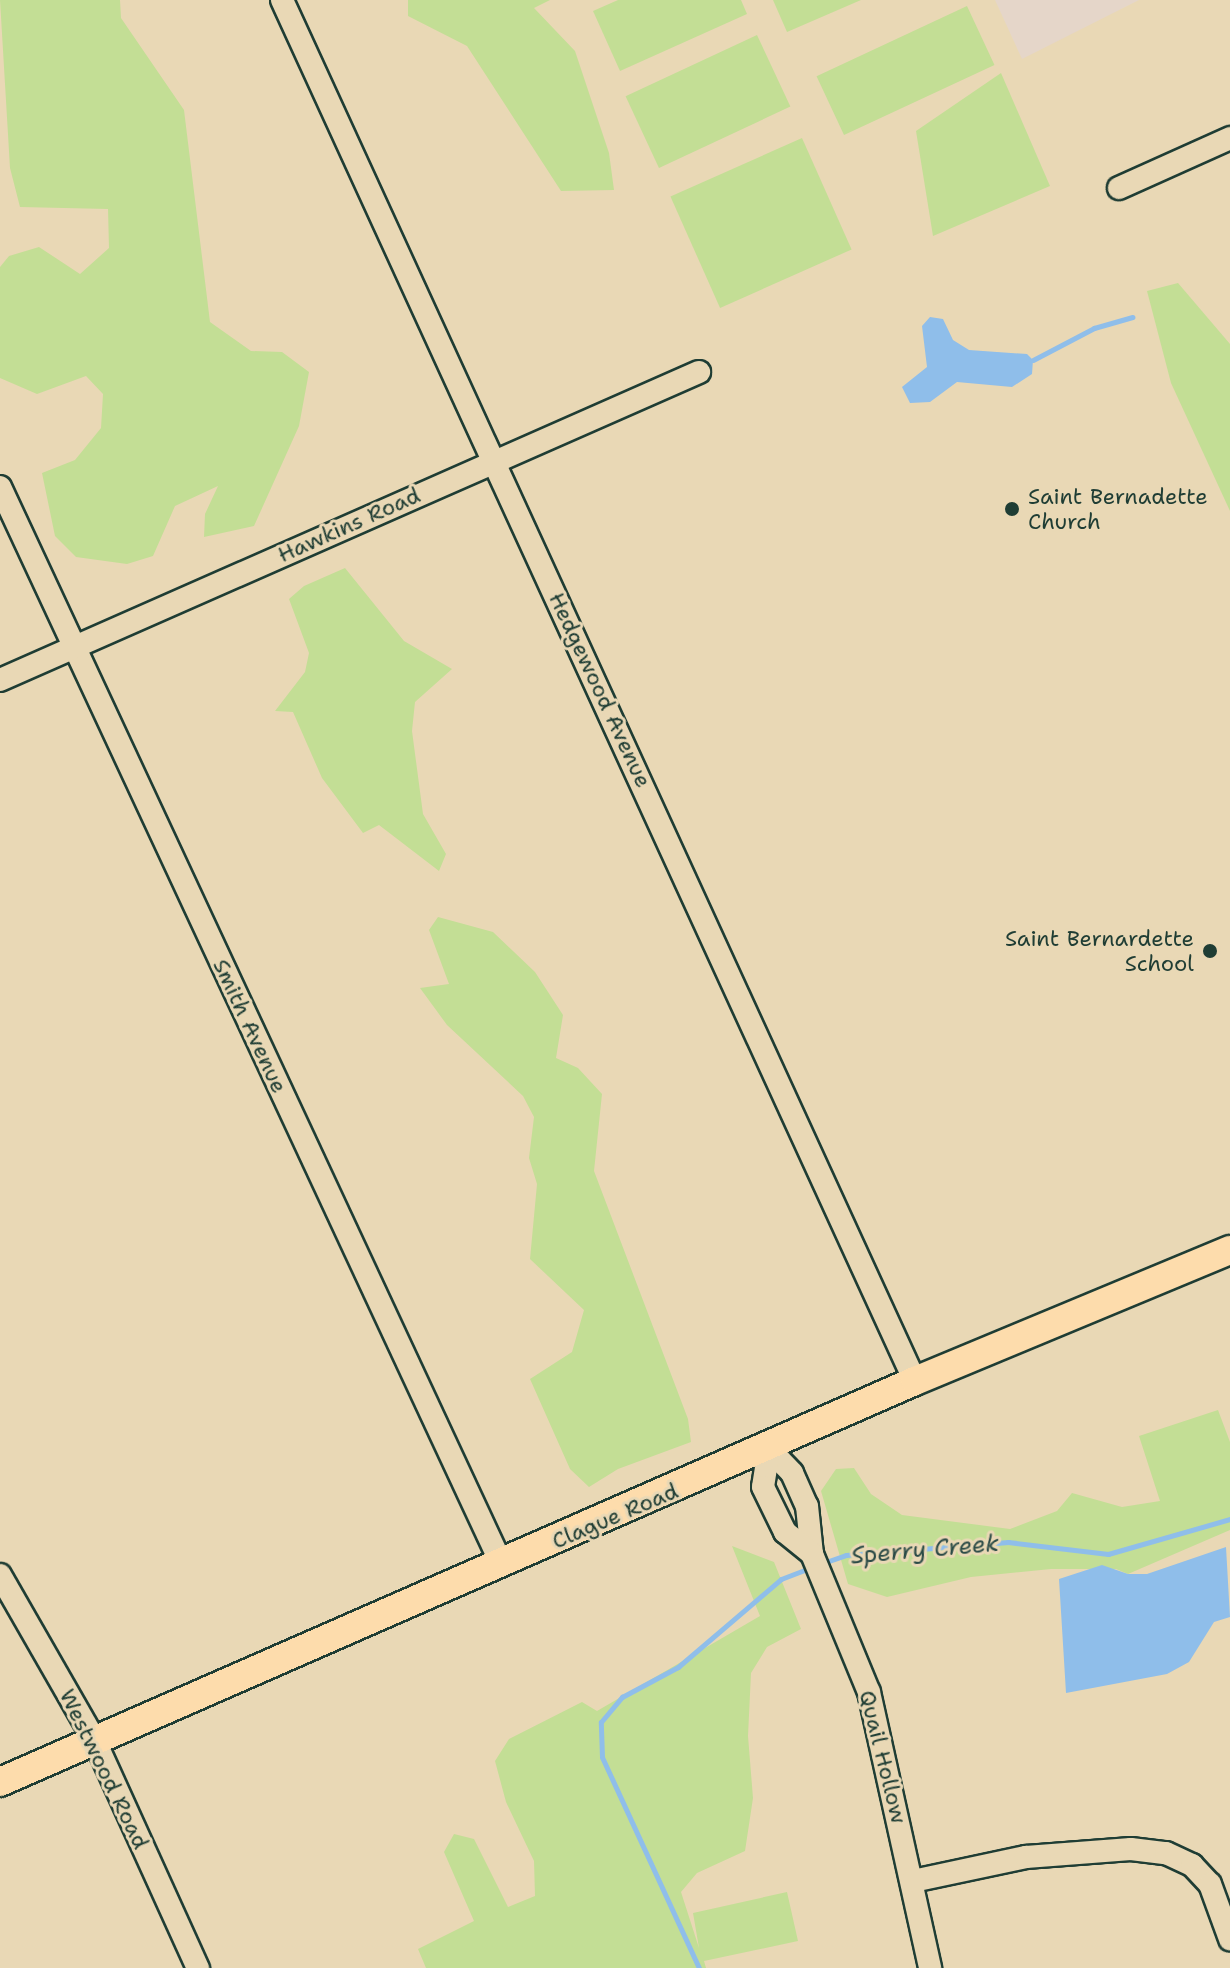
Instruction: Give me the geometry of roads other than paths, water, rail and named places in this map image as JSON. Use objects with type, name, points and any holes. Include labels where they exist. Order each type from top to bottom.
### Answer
[{"type":"main road","name":"Clague Road","points":[[0,1782],[769,1449],[915,1381],[1230,1250]]},
{"type":"street","name":"Hedgewood Avenue","points":[[282,0],[915,1381]]},
{"type":"street","points":[[1119,188],[1230,138]]},
{"type":"street","name":"Hawkins Road","points":[[0,680],[699,372]]},
{"type":"street","name":"Smith Avenue","points":[[0,487],[502,1565]]},
{"type":"street","name":"Quail Hollow","points":[[769,1449],[763,1487],[785,1532],[812,1554]]},
{"type":"street","name":"Quail Hollow","points":[[769,1449],[792,1473],[807,1506],[812,1554],[869,1692],[930,1968]]},
{"type":"street","name":"Westwood Road","points":[[0,1575],[94,1739],[198,1968]]},
{"type":"street","points":[[913,1881],[1026,1857],[1131,1849],[1166,1853],[1192,1865],[1210,1884],[1230,1939]]},
{"type":"water","points":[[930,317],[943,319],[953,340],[969,350],[1027,354],[1033,360],[1032,374],[1012,387],[957,382],[930,402],[910,403],[902,387],[927,367],[922,326]]},
{"type":"water","points":[[1226,1547],[1230,1617],[1214,1622],[1189,1662],[1167,1674],[1066,1693],[1059,1579],[1102,1565],[1128,1574],[1147,1574]]},
{"type":"waterway","points":[[1033,360],[1094,328],[1132,317]]},
{"type":"waterway","name":"Sperry Creek","points":[[823,1563],[846,1555],[1008,1542],[1108,1554],[1230,1519]]},
{"type":"waterway","name":"Sperry Creek","points":[[699,1968],[602,1757],[601,1722],[622,1697],[678,1667],[781,1579],[809,1568]]},
{"type":"place","name":"Saint Bernadette Church","points":[[1012,509]]},
{"type":"place","name":"Saint Bernardette School","points":[[1210,951]]}]
